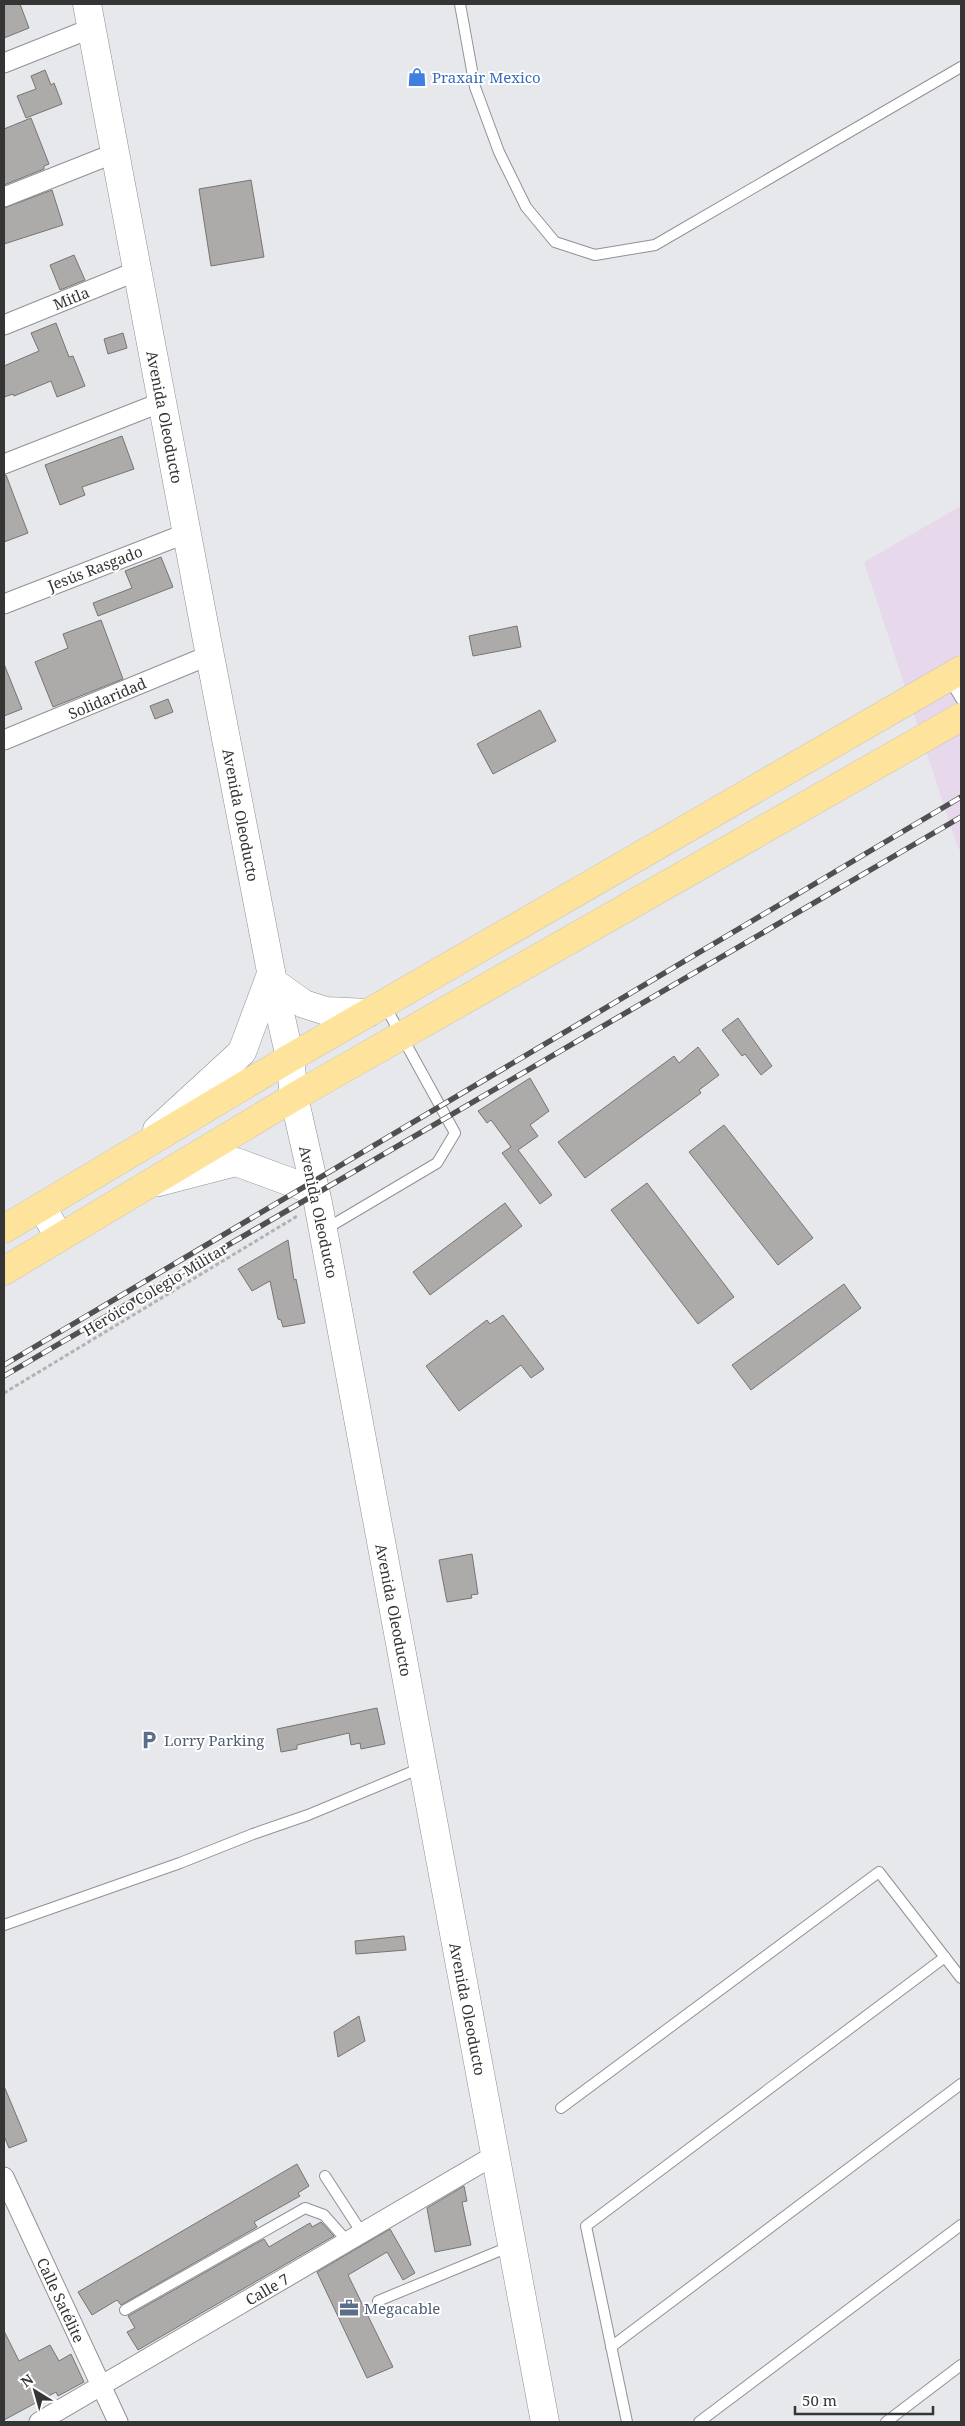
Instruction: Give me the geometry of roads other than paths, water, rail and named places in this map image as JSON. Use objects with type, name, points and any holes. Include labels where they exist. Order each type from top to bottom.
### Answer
[{"type":"main road","name":"Avenida Oleoducto","points":[[90,16],[186,533],[272,978],[290,1058],[294,1097],[317,1197],[545,2422]]},
{"type":"main road","points":[[4,1229],[130,1156],[376,1008],[957,683]]},
{"type":"main road","points":[[4,1271],[294,1097],[961,717]]},
{"type":"main road","points":[[130,1156],[242,1052],[272,978],[304,1004],[326,1011],[376,1008]]},
{"type":"main road","points":[[146,1185],[236,1162],[317,1197]]},
{"type":"main road","points":[[42,1207],[59,1238]]},
{"type":"street","points":[[4,63],[90,16]]},
{"type":"street","points":[[4,197],[115,153]]},
{"type":"street","name":"Mitla","points":[[4,325],[137,271]]},
{"type":"street","points":[[4,464],[162,402]]},
{"type":"street","name":"Jesús Rasgado","points":[[4,604],[186,533]]},
{"type":"street","name":"Solidaridad","points":[[4,740],[210,655]]},
{"type":"street","name":"Calle 7","points":[[39,2422],[495,2155]]},
{"type":"street","name":"Calle Satélite","points":[[4,2177],[118,2422]]},
{"type":"lane","points":[[460,4],[475,87],[499,152],[526,207],[555,242],[595,255],[655,245],[961,67]]},
{"type":"lane","points":[[323,1231],[437,1163],[455,1133],[401,1036],[376,1008]]},
{"type":"lane","points":[[4,1925],[180,1863],[253,1834],[308,1815],[423,1767]]},
{"type":"lane","points":[[561,2108],[879,1872],[961,1978]]},
{"type":"lane","points":[[627,2422],[586,2226],[946,1958]]},
{"type":"lane","points":[[611,2347],[961,2084]]},
{"type":"lane","points":[[324,2176],[355,2237]]},
{"type":"lane","points":[[125,2310],[305,2208],[324,2215],[355,2237]]},
{"type":"lane","points":[[699,2422],[961,2225]]},
{"type":"lane","points":[[378,2301],[512,2246]]},
{"type":"lane","points":[[886,2422],[961,2365]]},
{"type":"railway","points":[[4,1365],[961,797]]},
{"type":"railway","points":[[4,1376],[961,817]]},
{"type":"place","name":"Praxair Mexico","points":[[417,77]]},
{"type":"place","name":"Lorry Parking","points":[[149,1740]]},
{"type":"place","name":"Megacable","points":[[349,2308]]}]
